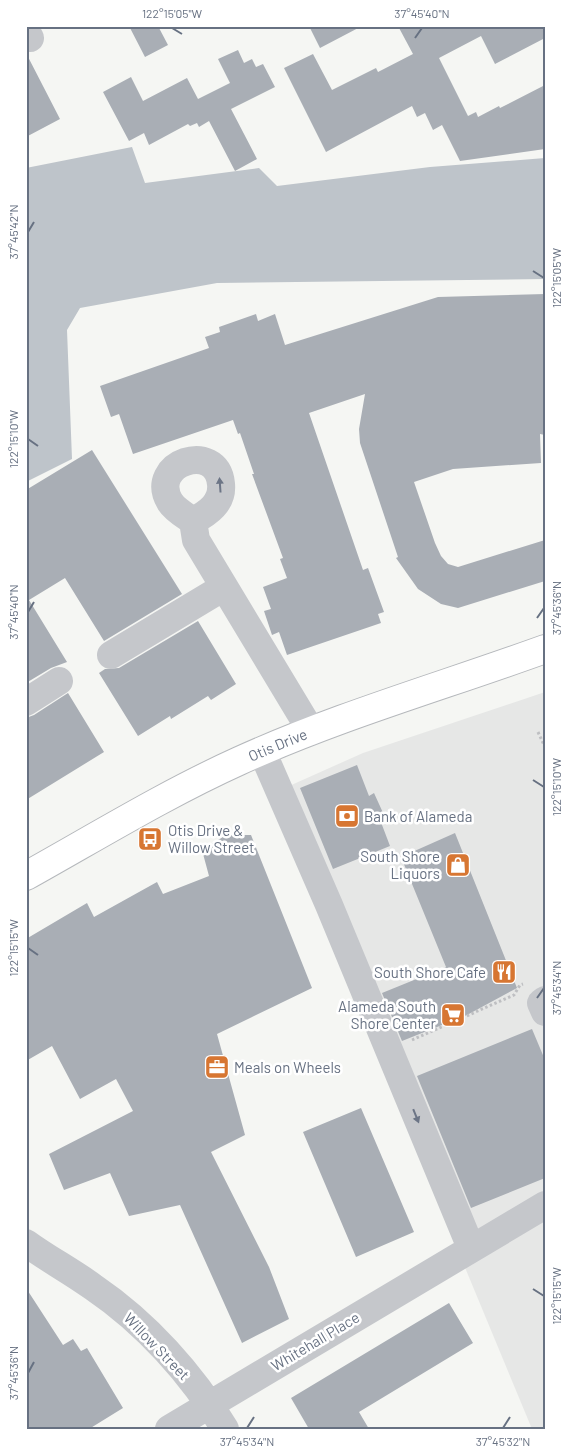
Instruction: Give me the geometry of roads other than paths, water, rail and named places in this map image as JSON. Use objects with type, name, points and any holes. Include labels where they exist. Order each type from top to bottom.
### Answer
[{"type":"main road","name":"Otis Drive","points":[[26,876],[170,796],[262,751],[311,731],[545,649]]},
{"type":"street","points":[[193,521],[196,540],[311,731]]},
{"type":"street","points":[[111,655],[224,587]]},
{"type":"street","points":[[26,702],[59,681]]},
{"type":"street","points":[[262,751],[393,1060],[466,1251]]},
{"type":"street","name":"Whitehall Place","points":[[169,1429],[545,1205]]},
{"type":"street","name":"Willow Street","points":[[26,1243],[95,1287],[137,1321],[176,1362],[210,1404],[224,1429]]},
{"type":"place","name":"Bank of Alameda","points":[[347,816]]},
{"type":"place","name":"Otis Drive & Willow Street","points":[[150,839]]},
{"type":"place","name":"South Shore Liquors","points":[[458,865]]},
{"type":"place","name":"South Shore Cafe","points":[[504,972]]},
{"type":"place","name":"Alameda South Shore Center","points":[[453,1015]]},
{"type":"place","name":"Meals on Wheels","points":[[217,1067]]}]
